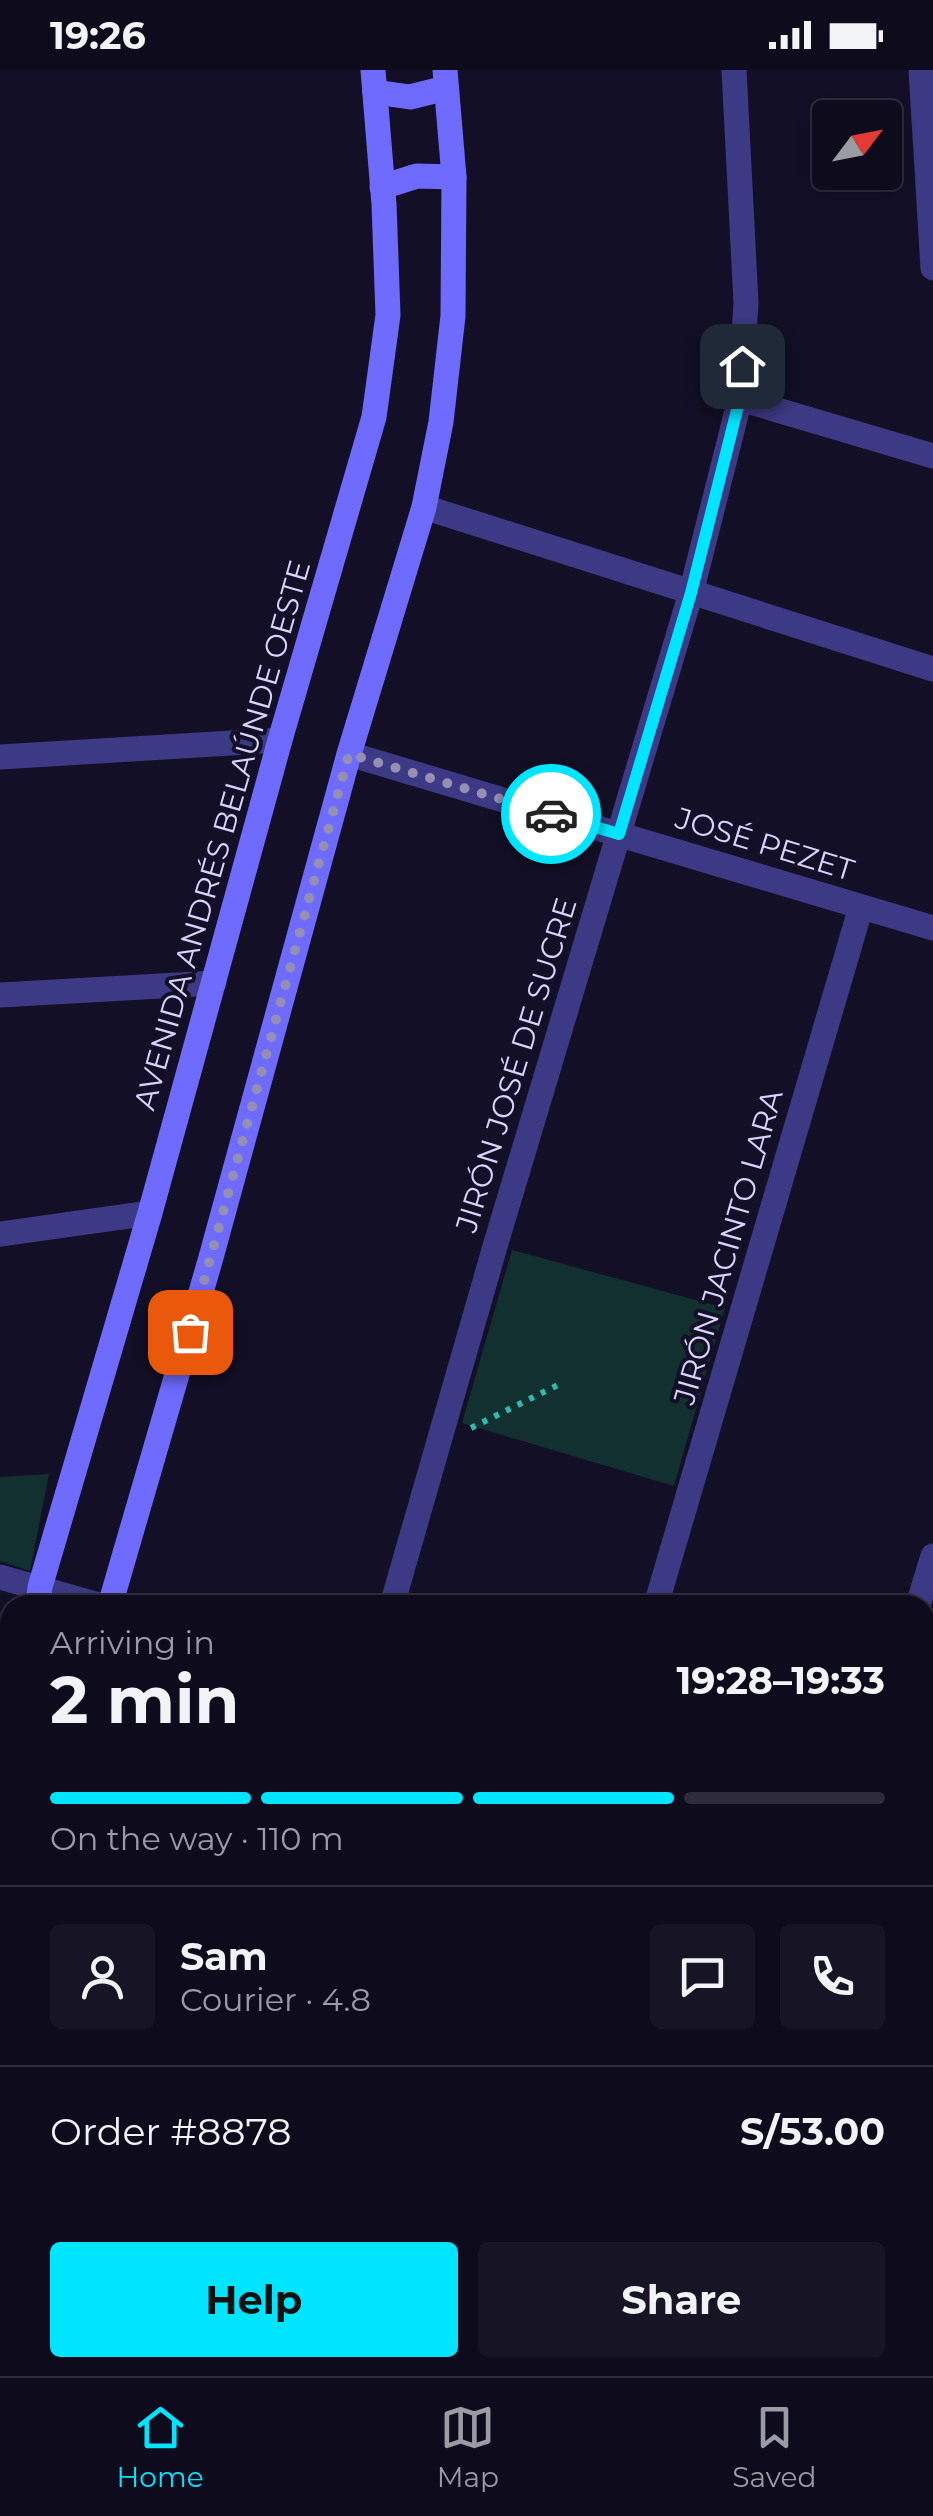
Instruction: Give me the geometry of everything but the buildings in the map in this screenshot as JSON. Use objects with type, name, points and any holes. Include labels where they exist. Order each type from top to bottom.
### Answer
[{"type":"street","name":"JIRÓN JOSÉ DE SUCRE","points":[[395,1595],[691,593],[740,398],[746,302],[734,70]]},
{"type":"street","points":[[921,70],[933,268]]},
{"type":"street","points":[[113,1595],[210,1261],[349,754],[424,507],[441,422],[453,316],[454,177],[446,79],[410,97],[374,81]]},
{"type":"street","name":"AVENIDA ANDRÉS BELAÚNDE OESTE","points":[[39,1595],[374,417],[388,315],[374,81]]},
{"type":"street","points":[[382,187],[417,176],[454,177]]},
{"type":"street","points":[[740,398],[932,448]]},
{"type":"street","points":[[424,507],[933,669]]},
{"type":"street","points":[[0,757],[280,740]]},
{"type":"street","name":"JOSÉ PEZET","points":[[349,754],[933,928]]},
{"type":"street","name":"JIRÓN JACINTO LARA","points":[[659,1595],[861,906]]},
{"type":"street","points":[[0,995],[214,982]]},
{"type":"street","points":[[0,1234],[150,1214]]},
{"type":"street","points":[[921,1595],[933,1556]]},
{"type":"street","points":[[0,1577],[37,1595]]},
{"type":"path","points":[[438,1444],[564,1382]]},
{"type":"green space","points":[[512,1250],[725,1308],[674,1486],[462,1423]]},
{"type":"green space","points":[[49,1474],[30,1571],[0,1561],[0,1477]]},
{"type":"way so far","points":[[190,1332],[349,754],[551,814]]},
{"type":"route","points":[[551,814],[619,834],[691,593],[740,398],[742,366]]}]
